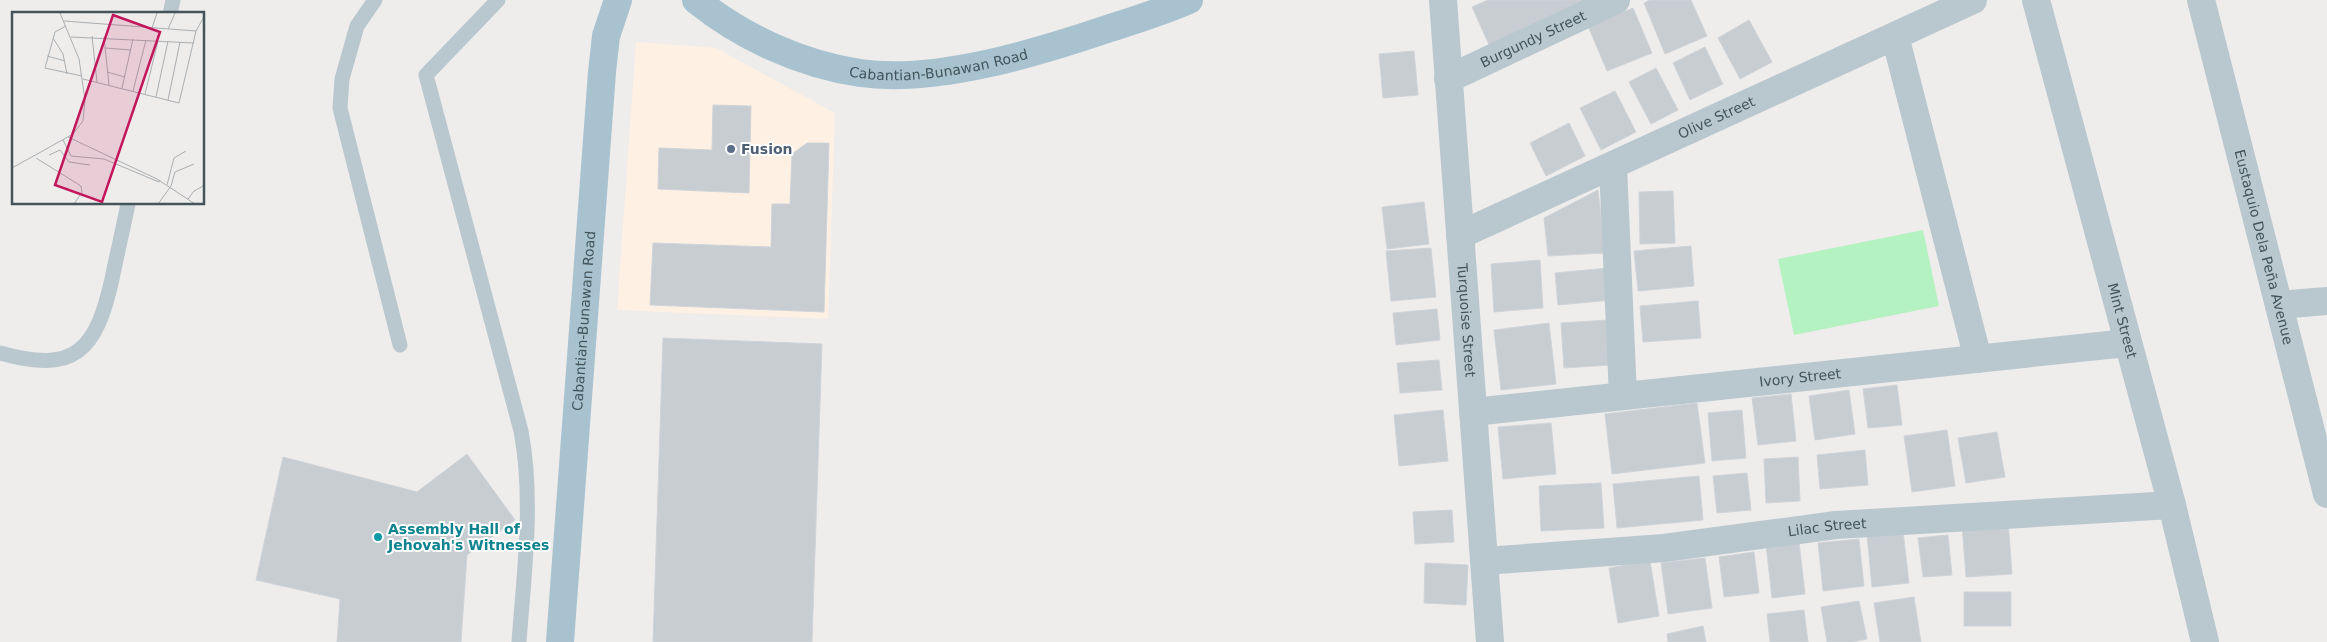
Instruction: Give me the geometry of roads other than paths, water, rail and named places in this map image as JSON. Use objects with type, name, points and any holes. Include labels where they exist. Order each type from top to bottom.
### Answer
[{"type":"main road","name":"Cabantian-Bunawan Road","points":[[560,642],[602,72],[606,36],[618,0]]},
{"type":"main road","name":"Cabantian-Bunawan Road","points":[[696,0],[738,30],[773,48],[812,61],[860,73],[904,74],[943,71],[1032,52],[1169,9],[1189,0]]},
{"type":"street","name":"Turquoise Street","points":[[1443,0],[1490,642]]},
{"type":"street","name":"Burgundy Street","points":[[1448,79],[1616,0]]},
{"type":"street","name":"Olive Street","points":[[1460,235],[1973,0]]},
{"type":"street","name":"Mint Street","points":[[2036,0],[2172,505],[2205,642]]},
{"type":"street","name":"Eustaquio Dela Peña Avenue","points":[[2201,0],[2327,494]]},
{"type":"street","points":[[1895,36],[1978,359]]},
{"type":"street","points":[[1614,166],[1623,396]]},
{"type":"street","points":[[2279,305],[2327,301]]},
{"type":"street","name":"Ivory Street","points":[[1473,412],[2127,343]]},
{"type":"street","name":"Lilac Street","points":[[1484,561],[1664,548],[1836,525],[2172,505]]},
{"type":"lane","points":[[376,0],[357,26],[342,79],[340,108],[400,345]]},
{"type":"lane","points":[[498,0],[426,75],[521,431],[526,458],[528,516],[519,642]]},
{"type":"lane","points":[[0,353],[39,362],[65,357],[88,343],[100,324],[128,205]]},
{"type":"place","name":"Fusion","points":[[731,149]]},
{"type":"place","name":"Assembly Hall of Jehovah's Witnesses","points":[[378,537]]}]
